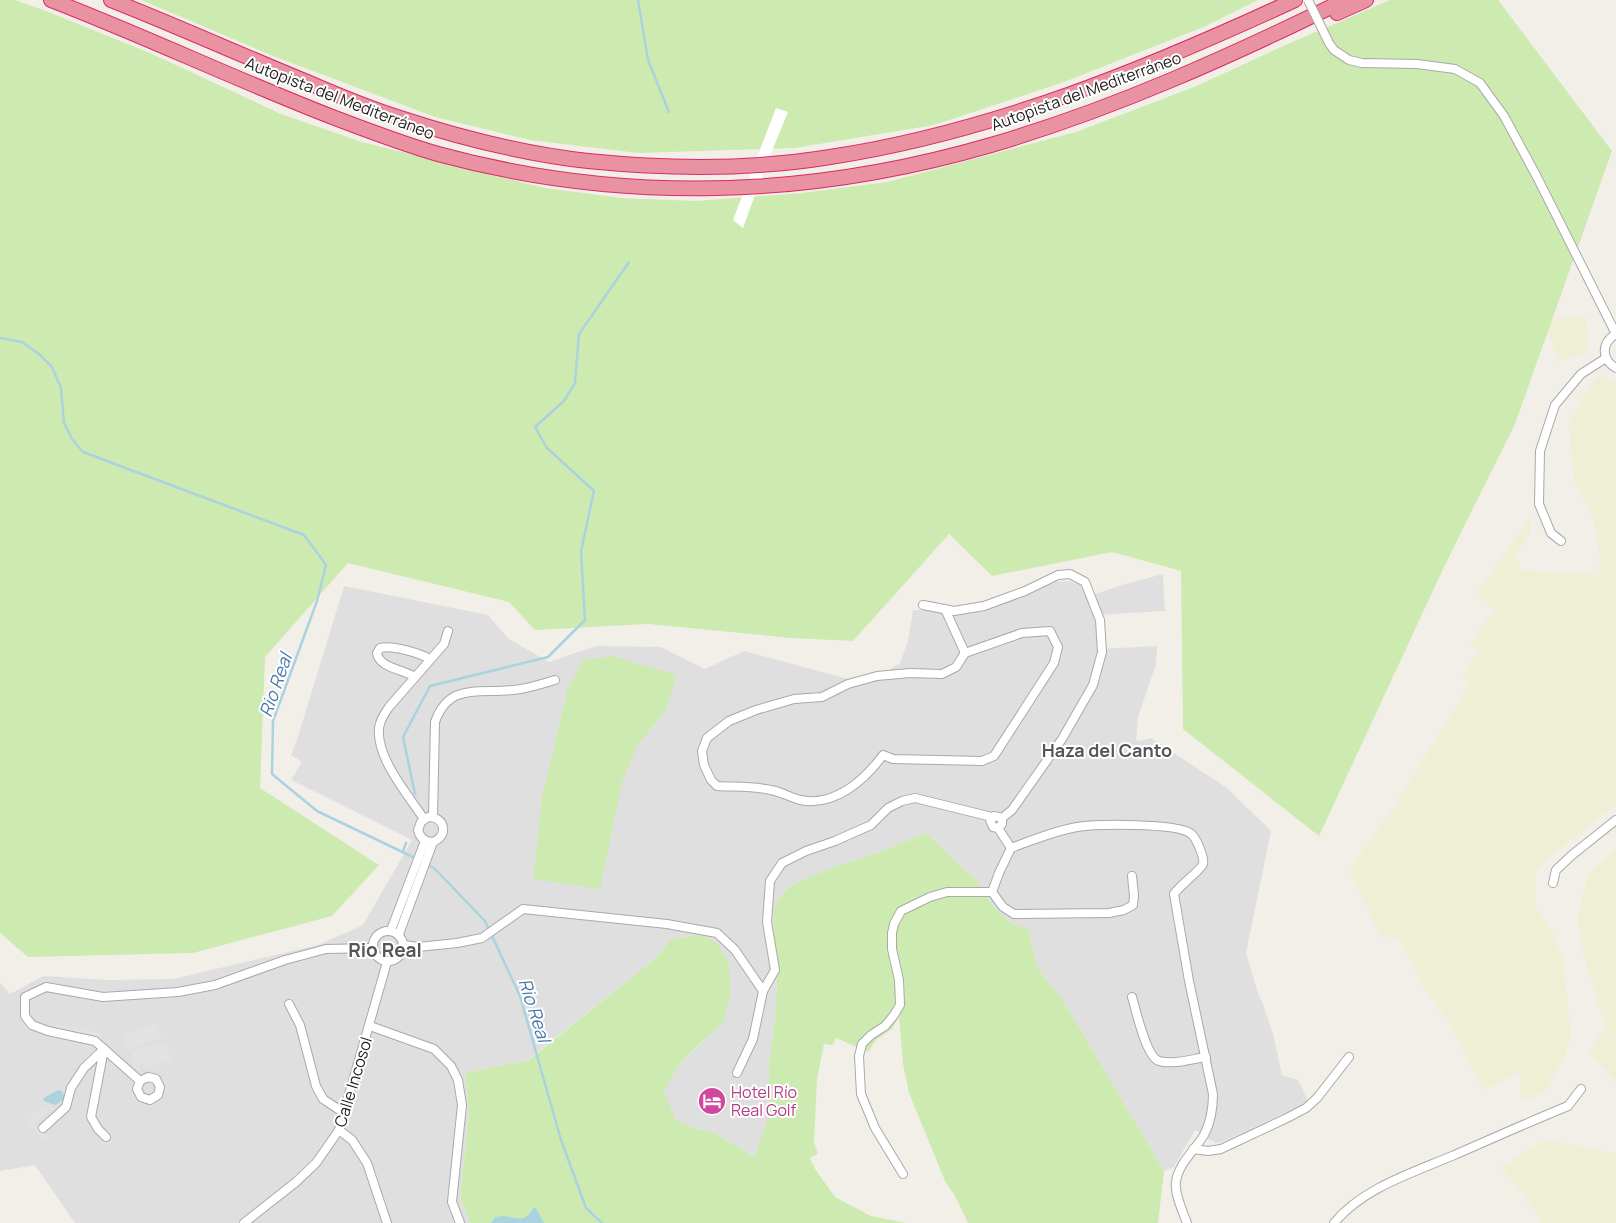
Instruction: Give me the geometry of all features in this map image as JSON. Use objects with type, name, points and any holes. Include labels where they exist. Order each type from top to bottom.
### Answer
[{"type":"highway","name":"Autopista del Mediterráneo","points":[[51,0],[134,33],[286,99],[400,142],[438,154],[510,170],[580,182],[680,189],[726,189],[771,186],[881,171],[991,145],[1073,118],[1144,91],[1276,34],[1345,0]]},
{"type":"highway","name":"Autopista del Mediterráneo","points":[[111,0],[258,62],[396,117],[501,146],[586,161],[688,167],[773,164],[830,157],[945,133],[1092,87],[1154,63],[1295,0]]},
{"type":"highway","points":[[1092,87],[1141,61],[1279,0]]},
{"type":"highway","points":[[1144,91],[1179,84],[1366,0]]},
{"type":"street","points":[[1308,0],[1328,43],[1334,50],[1349,60],[1362,63],[1417,64],[1455,70],[1480,83],[1504,116],[1616,334],[1610,338],[1604,351],[1610,364],[1616,368]]},
{"type":"street","points":[[1561,541],[1551,532],[1539,504],[1540,451],[1555,406],[1581,374],[1606,358]]},
{"type":"street","points":[[923,605],[954,610],[984,606],[1025,591],[1058,575],[1070,574],[1085,582],[1100,620],[1102,652],[1093,686],[1062,738],[1012,810],[1002,818]]},
{"type":"street","points":[[945,609],[965,653]]},
{"type":"street","points":[[424,819],[384,756],[379,741],[379,727],[382,718],[415,676],[444,644],[448,631]]},
{"type":"street","points":[[1050,631],[1058,647],[1054,663],[994,756],[982,762],[924,761],[893,759],[883,756],[870,772],[850,788],[824,801],[800,800],[771,790],[717,786],[711,780],[704,765],[702,751],[707,738],[729,722],[756,710],[794,699],[822,697],[848,684],[877,676],[942,674],[956,667],[965,653],[1022,633],[1050,631]]},
{"type":"street","points":[[415,676],[381,663],[377,659],[377,653],[380,648],[386,646],[422,655],[430,659]]},
{"type":"street","points":[[433,817],[435,722],[439,711],[446,702],[462,692],[516,690],[555,680]]},
{"type":"street","points":[[737,1073],[753,1040],[762,991],[775,970],[767,922],[770,881],[782,863],[806,851],[871,825],[888,808],[902,801],[915,798],[992,817],[997,815],[1002,818]]},
{"type":"street","points":[[391,930],[420,854],[429,842],[441,838],[444,829],[441,821],[433,817],[420,822],[418,830],[421,838],[429,842]]},
{"type":"street","points":[[992,817],[991,825],[998,828],[1011,848]]},
{"type":"street","points":[[998,828],[1002,824],[1002,818]]},
{"type":"street","points":[[1553,883],[1556,870],[1616,820]]},
{"type":"street","points":[[992,892],[1011,848],[1052,832],[1078,827],[1128,825],[1182,828],[1193,834],[1204,861],[1201,868],[1180,885],[1174,894],[1189,981],[1214,1094],[1213,1112],[1204,1134],[1180,1168],[1175,1182],[1187,1223]]},
{"type":"street","points":[[399,934],[429,855],[429,842]]},
{"type":"street","points":[[992,892],[1003,907],[1014,914],[1109,912],[1124,910],[1133,905],[1132,876]]},
{"type":"street","points":[[903,1174],[875,1128],[861,1094],[859,1056],[862,1044],[871,1035],[885,1026],[900,1005],[899,980],[892,949],[894,924],[901,911],[930,897],[947,892],[992,892]]},
{"type":"street","points":[[404,945],[418,947],[482,938],[523,909],[667,924],[717,933],[735,950],[762,991]]},
{"type":"street","points":[[391,930],[399,934],[404,945],[402,954],[396,960],[387,962],[380,959],[373,948],[375,937],[380,933],[391,930]]},
{"type":"street","points":[[140,1081],[95,1041],[48,1031],[32,1025],[25,1016],[25,997],[46,987],[103,997],[178,992],[215,985],[285,960],[326,949],[373,948]]},
{"type":"street","name":"Calle Incosol","points":[[244,1223],[316,1164],[339,1130],[387,962]]},
{"type":"street","points":[[1132,996],[1147,1047],[1152,1057],[1157,1061],[1170,1062],[1206,1057]]},
{"type":"street","points":[[289,1004],[303,1032],[316,1086],[323,1099],[344,1113]]},
{"type":"street","points":[[370,1026],[434,1049],[451,1066],[458,1080],[462,1105],[452,1202],[460,1223]]},
{"type":"street","points":[[43,1128],[66,1106],[71,1088],[84,1068],[104,1049]]},
{"type":"street","points":[[104,1049],[91,1117],[98,1129],[106,1137]]},
{"type":"street","points":[[1193,1150],[1208,1151],[1221,1148],[1306,1108],[1317,1098],[1349,1057]]},
{"type":"street","points":[[1334,1223],[1371,1192],[1568,1106],[1581,1089]]},
{"type":"street","points":[[339,1130],[352,1140],[367,1163],[387,1223]]},
{"type":"shaded area","points":[[1163,574],[1165,611],[1094,615],[1099,649],[1157,646],[1156,664],[1138,717],[1136,740],[1151,738],[1227,788],[1271,831],[1246,953],[1273,1034],[1282,1075],[1298,1080],[1308,1101],[1298,1107],[1222,1142],[1215,1143],[1195,1130],[1174,1167],[1164,1171],[1063,1000],[1038,968],[1028,929],[1011,923],[993,906],[978,882],[926,833],[798,882],[788,887],[776,903],[773,960],[777,981],[775,1019],[769,1064],[769,1117],[754,1157],[715,1133],[692,1127],[675,1119],[665,1096],[664,1091],[681,1062],[707,1038],[699,934],[670,940],[658,956],[528,1060],[465,1073],[469,1114],[460,1197],[470,1223],[75,1223],[35,1165],[0,1171],[0,983],[10,994],[43,976],[108,980],[173,979],[318,945],[363,925],[412,840],[291,780],[302,762],[291,755],[344,586],[488,615],[509,639],[549,662],[596,646],[661,647],[705,669],[744,651],[867,684],[900,663],[908,641],[913,610],[983,612],[1056,582],[1069,581],[1080,585],[1087,597]]},
{"type":"shaded area","points":[[157,1023],[162,1039],[128,1050],[123,1035]]},
{"type":"shaded area","points":[[56,1024],[103,1033],[102,1039],[55,1030]]},
{"type":"shaded area","points":[[165,1041],[172,1060],[146,1068],[144,1062],[140,1064],[139,1069],[133,1068],[130,1058],[133,1051]]},
{"type":"shaded area","points":[[44,1108],[48,1113],[35,1123],[46,1137],[42,1140],[27,1120]]},
{"type":"green space","points":[[0,0],[15,0],[46,11],[150,53],[281,114],[362,142],[545,188],[622,198],[696,201],[802,193],[887,182],[1076,132],[1194,87],[1390,0],[1498,0],[1612,151],[1515,424],[1445,565],[1319,836],[1183,729],[1181,571],[1112,552],[992,576],[949,534],[853,641],[791,638],[648,624],[535,630],[509,602],[348,563],[265,657],[260,788],[379,865],[332,916],[193,953],[28,957],[0,933]]},
{"type":"green space","points":[[141,0],[1258,0],[1206,26],[1064,82],[934,125],[795,148],[638,153],[530,140],[435,117],[273,56]]},
{"type":"green space","points":[[1585,315],[1589,352],[1559,361],[1543,321]]},
{"type":"green space","points":[[1599,375],[1616,382],[1616,805],[1555,853],[1536,871],[1536,909],[1551,930],[1563,959],[1571,1036],[1563,1061],[1545,1091],[1536,1097],[1521,1099],[1520,1075],[1518,1072],[1484,1091],[1450,1023],[1426,991],[1398,938],[1380,936],[1349,870],[1394,807],[1469,685],[1463,675],[1479,651],[1471,643],[1494,608],[1483,601],[1478,591],[1532,514],[1529,535],[1516,556],[1521,570],[1599,575],[1600,556],[1593,520],[1574,481],[1569,422],[1590,385]]},
{"type":"green space","points":[[613,656],[676,675],[666,710],[637,746],[622,782],[600,889],[533,879],[542,798],[568,687],[583,660]]},
{"type":"green space","points":[[926,833],[978,882],[993,906],[1011,923],[1028,929],[1038,968],[1063,1000],[1164,1171],[1158,1223],[968,1223],[955,1196],[945,1181],[909,1093],[903,1064],[899,1017],[892,1029],[876,1040],[868,1052],[836,1038],[833,1045],[824,1044],[817,1079],[814,1142],[818,1154],[810,1158],[815,1169],[835,1197],[871,1216],[906,1223],[470,1223],[460,1197],[469,1114],[465,1073],[529,1060],[658,956],[670,940],[699,934],[716,942],[728,961],[731,992],[724,1021],[681,1062],[664,1091],[675,1119],[692,1127],[715,1133],[754,1157],[769,1116],[769,1064],[775,1019],[777,981],[773,960],[774,912],[776,903],[788,887],[798,882]]},
{"type":"green space","points":[[1616,848],[1616,1082],[1589,1053],[1605,1025],[1585,961],[1577,920],[1588,875]]},
{"type":"green space","points":[[1546,1139],[1616,1154],[1616,1223],[1540,1223],[1539,1217],[1502,1167]]},
{"type":"water","points":[[59,1090],[62,1091],[64,1096],[63,1100],[55,1105],[44,1101],[45,1097]]},
{"type":"water","points":[[533,1208],[536,1208],[544,1223],[491,1223],[494,1219],[502,1216],[526,1217]]},
{"type":"pier","points":[[776,108],[788,112],[743,228],[733,220]]},
{"type":"waterway","points":[[638,0],[648,60],[669,112]]},
{"type":"waterway","points":[[415,794],[403,737],[430,686],[548,657],[585,620],[581,551],[594,491],[547,448],[535,427],[564,401],[575,383],[579,334],[629,262]]},
{"type":"waterway","name":"Rio Real","points":[[0,338],[22,342],[39,354],[52,367],[61,388],[64,423],[72,439],[83,452],[304,535],[326,565],[317,601],[273,721],[272,774],[317,811],[417,859]]},
{"type":"waterway","points":[[403,851],[406,843]]},
{"type":"waterway","name":"Rio Real","points":[[426,864],[434,868],[485,921],[520,996],[561,1140],[586,1208],[602,1223]]},
{"type":"place","name":"Hotel Río Real Golf","points":[[712,1101]]},
{"type":"district","name":"Haza del Canto","points":[[1107,750]]},
{"type":"district","name":"Rio Real","points":[[385,950]]}]
